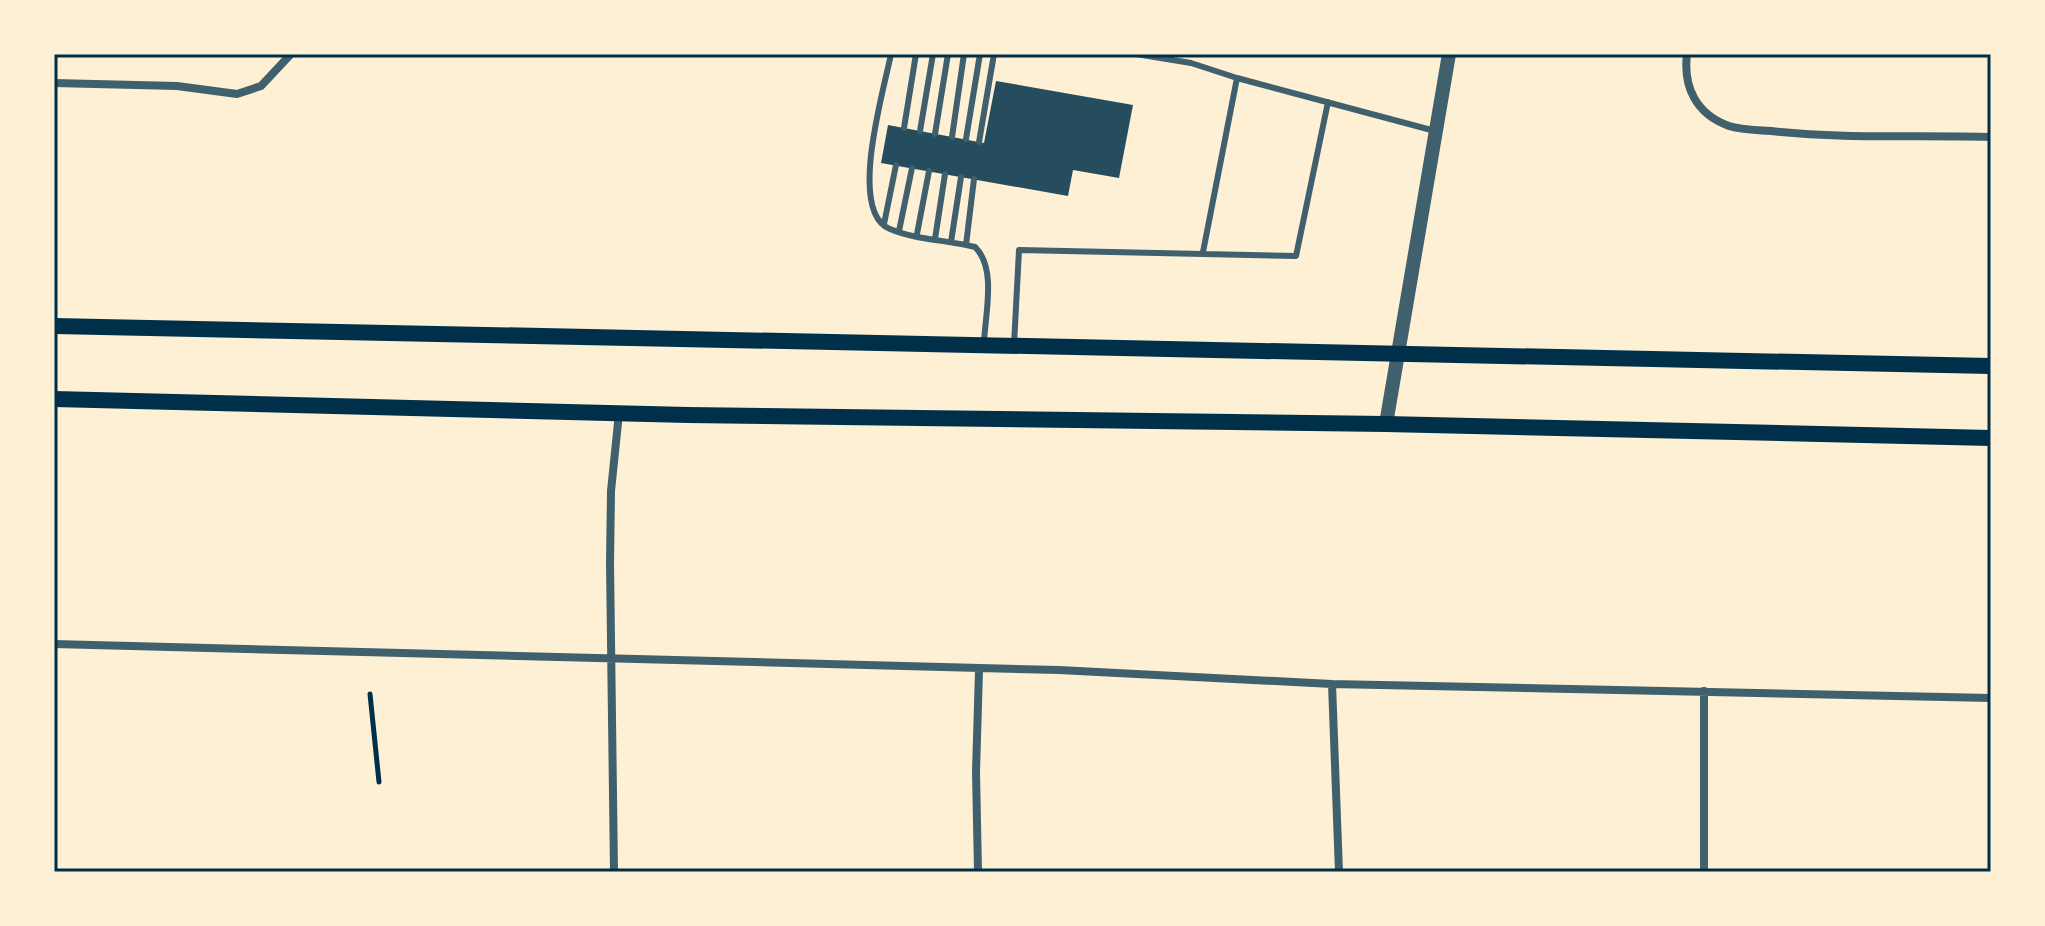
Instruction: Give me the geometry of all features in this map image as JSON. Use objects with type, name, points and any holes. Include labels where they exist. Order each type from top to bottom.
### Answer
[{"type":"main road","points":[[54,326],[1991,366]]},
{"type":"main road","points":[[54,399],[619,413],[1386,424],[1991,438]]},
{"type":"street","points":[[54,83],[177,86],[237,94],[261,86],[291,54]]},
{"type":"street","points":[[1386,424],[1449,54]]},
{"type":"street","points":[[1687,54],[1684,75],[1695,102],[1731,127],[1796,134],[1991,137]]},
{"type":"street","points":[[614,872],[611,491],[619,413]]},
{"type":"street","points":[[54,644],[1059,670],[1332,684],[1991,698]]},
{"type":"street","points":[[978,872],[976,758],[979,670]]},
{"type":"street","points":[[1332,684],[1339,872]]},
{"type":"street","points":[[1704,691],[1704,872]]},
{"type":"lane","points":[[891,54],[867,182],[872,211],[884,225],[899,231],[966,245],[982,254],[987,269],[984,344]]},
{"type":"lane","points":[[904,128],[916,54]]},
{"type":"lane","points":[[920,131],[933,54]]},
{"type":"lane","points":[[935,134],[948,54]]},
{"type":"lane","points":[[952,137],[964,54]]},
{"type":"lane","points":[[966,139],[980,54]]},
{"type":"lane","points":[[979,142],[994,54]]},
{"type":"lane","points":[[1136,54],[1191,63],[1435,131]]},
{"type":"lane","points":[[1203,252],[1237,78]]},
{"type":"lane","points":[[1014,345],[1019,250],[1296,256],[1328,102]]},
{"type":"lane","points":[[884,225],[896,165]]},
{"type":"lane","points":[[899,231],[912,168]]},
{"type":"lane","points":[[917,234],[929,171]]},
{"type":"lane","points":[[935,239],[945,174]]},
{"type":"lane","points":[[951,242],[961,177]]},
{"type":"lane","points":[[966,245],[974,179]]},
{"type":"path","points":[[370,694],[379,782]]},
{"type":"building","points":[[996,81],[1133,105],[1119,178],[1073,170],[1068,196],[881,163],[888,125],[984,143]]}]
